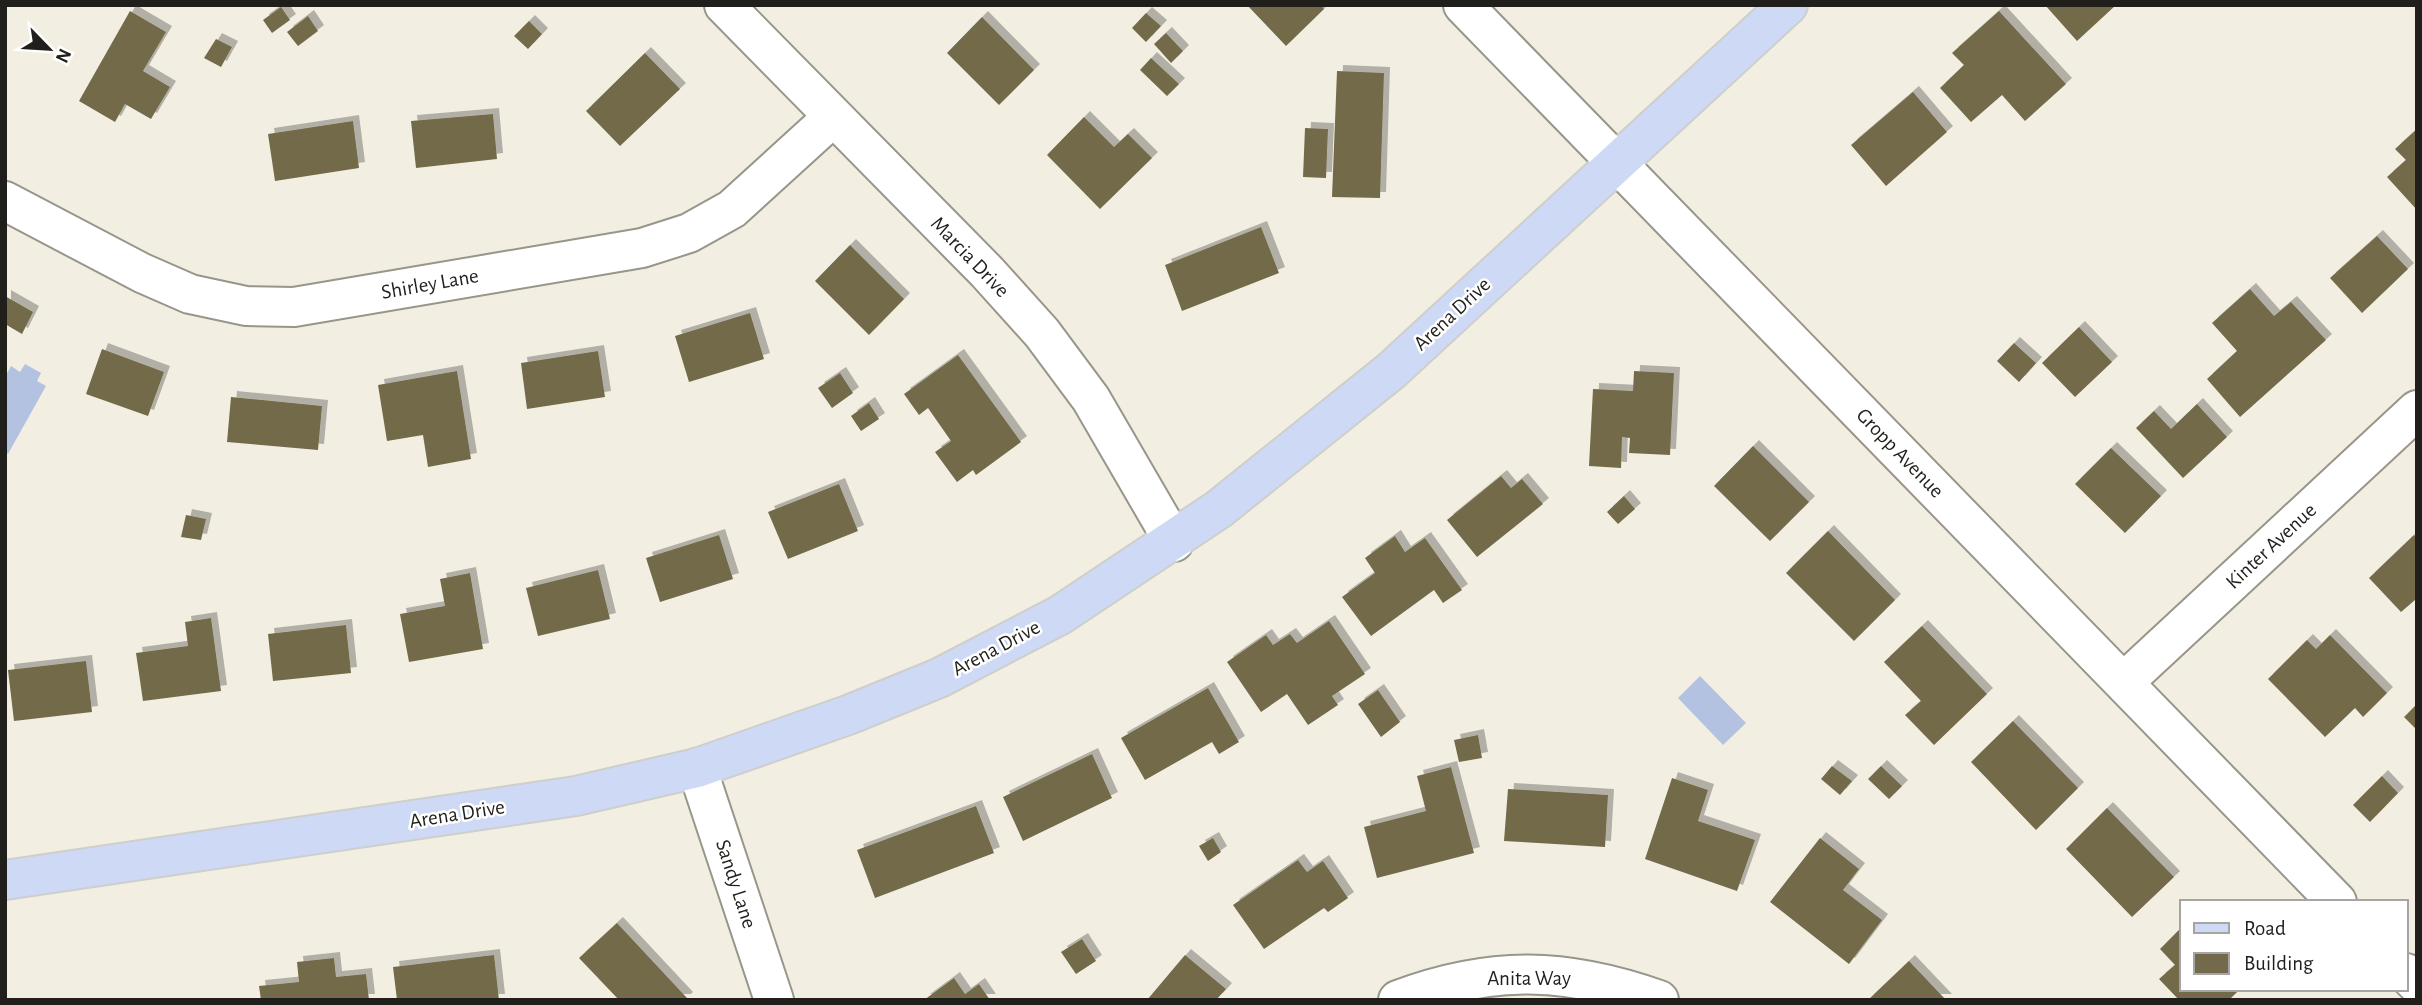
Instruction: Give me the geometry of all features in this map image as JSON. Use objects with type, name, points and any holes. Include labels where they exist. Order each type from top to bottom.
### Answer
[{"type":"main road","name":"Arena Drive","points":[[5,880],[576,796],[697,768],[848,715],[939,678],[1060,615],[1174,542],[1391,371],[1788,5]]},
{"type":"street","name":"Marcia Drive","points":[[724,5],[987,272],[1042,333],[1090,399],[1174,542]]},
{"type":"street","name":"Gropp Avenue","points":[[1463,5],[2335,900]]},
{"type":"street","name":"Shirley Lane","points":[[5,201],[142,274],[190,294],[246,306],[294,307],[642,248],[689,233],[732,209],[833,117]]},
{"type":"street","name":"Kinter Avenue","points":[[2124,682],[2417,410]]},
{"type":"street","name":"Sandy Lane","points":[[697,768],[774,1000]]},
{"type":"street","name":"Anita Way","points":[[1398,1000],[1439,984],[1497,974],[1532,973],[1555,973],[1613,984],[1659,1000]]},
{"type":"water","points":[[25,364],[41,373],[37,381],[46,386],[8,454],[5,452],[5,377],[11,366],[20,372]]},
{"type":"water","points":[[1700,676],[1746,723],[1723,745],[1678,698]]},
{"type":"building","points":[[1247,5],[1321,5],[1324,9],[1286,46]]},
{"type":"building","points":[[2045,5],[2116,5],[2077,41]]},
{"type":"building","points":[[281,7],[290,20],[272,33],[263,20]]},
{"type":"building","points":[[130,11],[166,32],[143,71],[170,87],[151,119],[125,104],[115,122],[79,101]]},
{"type":"building","points":[[1999,11],[2066,84],[2025,121],[2002,95],[1971,122],[1940,88],[1964,65],[1952,53]]},
{"type":"building","points":[[1146,13],[1161,26],[1146,42],[1132,28]]},
{"type":"building","points":[[308,16],[318,31],[298,46],[287,32]]},
{"type":"building","points":[[982,17],[1034,70],[999,105],[947,53]]},
{"type":"building","points":[[529,21],[542,34],[528,49],[514,36]]},
{"type":"building","points":[[1166,33],[1183,51],[1171,63],[1154,44]]},
{"type":"building","points":[[216,39],[232,47],[221,67],[204,58]]},
{"type":"building","points":[[645,53],[680,89],[620,146],[586,111]]},
{"type":"building","points":[[1151,58],[1179,84],[1167,96],[1140,70]]},
{"type":"building","points":[[1337,71],[1384,73],[1380,198],[1332,197]]},
{"type":"building","points":[[1913,92],[1947,132],[1886,186],[1851,145]]},
{"type":"building","points":[[493,114],[497,159],[416,168],[411,121]]},
{"type":"building","points":[[1084,117],[1114,147],[1128,134],[1152,158],[1100,209],[1047,155]]},
{"type":"building","points":[[353,121],[359,168],[275,181],[268,134]]},
{"type":"building","points":[[1305,128],[1328,129],[1326,178],[1303,177]]},
{"type":"building","points":[[2417,129],[2417,210],[2387,177],[2406,160],[2395,149]]},
{"type":"building","points":[[1261,227],[1279,273],[1182,311],[1165,265]]},
{"type":"building","points":[[2377,236],[2408,269],[2362,313],[2330,278]]},
{"type":"building","points":[[850,245],[904,299],[869,335],[815,281]]},
{"type":"building","points":[[2250,289],[2274,316],[2291,302],[2326,340],[2240,417],[2207,379],[2237,351],[2212,323]]},
{"type":"building","points":[[5,296],[33,312],[22,334],[5,324]]},
{"type":"building","points":[[750,313],[764,359],[689,382],[675,336]]},
{"type":"building","points":[[2079,327],[2112,362],[2075,397],[2042,363]]},
{"type":"building","points":[[2014,343],[2036,363],[2019,382],[1997,361]]},
{"type":"building","points":[[102,349],[164,372],[148,416],[86,394]]},
{"type":"building","points":[[598,351],[605,397],[527,409],[521,363]]},
{"type":"building","points":[[958,355],[1021,442],[976,475],[973,470],[957,482],[935,452],[951,441],[928,408],[919,415],[904,394]]},
{"type":"building","points":[[457,371],[471,459],[428,467],[423,435],[387,441],[378,385]]},
{"type":"building","points":[[1634,371],[1674,373],[1670,455],[1629,453],[1630,438],[1622,437],[1621,468],[1589,466],[1593,389],[1633,391]]},
{"type":"building","points":[[840,373],[853,393],[832,408],[818,388]]},
{"type":"building","points":[[231,397],[322,406],[318,450],[227,442]]},
{"type":"building","points":[[869,403],[879,419],[861,431],[851,416]]},
{"type":"building","points":[[2197,404],[2227,437],[2183,478],[2136,428],[2154,411],[2171,429]]},
{"type":"building","points":[[1753,446],[1809,502],[1770,541],[1714,486]]},
{"type":"building","points":[[2111,448],[2161,496],[2125,533],[2075,484]]},
{"type":"building","points":[[1501,476],[1511,488],[1522,479],[1543,504],[1477,557],[1447,520]]},
{"type":"building","points":[[839,484],[858,531],[788,559],[768,512]]},
{"type":"building","points":[[1624,496],[1635,509],[1618,524],[1607,512]]},
{"type":"building","points":[[186,515],[206,519],[201,540],[181,537]]},
{"type":"building","points":[[1828,531],[1895,600],[1854,641],[1786,573]]},
{"type":"building","points":[[719,535],[733,579],[660,602],[646,558]]},
{"type":"building","points":[[2414,535],[2417,539],[2417,602],[2415,600],[2401,612],[2369,578]]},
{"type":"building","points":[[1395,536],[1405,552],[1425,538],[1462,590],[1443,603],[1434,590],[1371,636],[1342,597],[1375,573],[1365,558]]},
{"type":"building","points":[[598,570],[610,619],[538,636],[526,588]]},
{"type":"building","points":[[470,573],[483,649],[409,662],[400,614],[445,606],[440,579]]},
{"type":"building","points":[[211,618],[221,691],[143,701],[136,653],[188,646],[185,622]]},
{"type":"building","points":[[1329,621],[1365,674],[1332,696],[1338,705],[1308,725],[1287,694],[1261,712],[1227,662],[1266,635],[1273,645],[1290,634],[1297,643]]},
{"type":"building","points":[[346,625],[351,673],[273,681],[268,634]]},
{"type":"building","points":[[1922,626],[1987,694],[1934,745],[1905,715],[1921,701],[1884,662]]},
{"type":"building","points":[[2330,635],[2387,693],[2363,717],[2355,708],[2325,737],[2268,679],[2307,640],[2316,649]]},
{"type":"building","points":[[86,661],[92,712],[14,721],[8,670]]},
{"type":"building","points":[[1208,688],[1239,742],[1219,754],[1212,742],[1145,780],[1121,738]]},
{"type":"building","points":[[1378,690],[1400,722],[1381,737],[1358,704]]},
{"type":"building","points":[[2417,704],[2417,730],[2404,717]]},
{"type":"building","points":[[2013,721],[2078,788],[2036,830],[1971,762]]},
{"type":"building","points":[[1478,735],[1482,758],[1459,762],[1454,740]]},
{"type":"building","points":[[1092,754],[1112,798],[1023,841],[1003,797]]},
{"type":"building","points":[[1832,766],[1852,781],[1840,795],[1821,779]]},
{"type":"building","points":[[1881,766],[1902,786],[1889,799],[1868,779]]},
{"type":"building","points":[[1451,767],[1474,853],[1377,878],[1364,827],[1426,811],[1417,776]]},
{"type":"building","points":[[2382,776],[2398,793],[2370,822],[2353,805]]},
{"type":"building","points":[[1672,778],[1708,790],[1698,821],[1755,840],[1737,891],[1645,859]]},
{"type":"building","points":[[1508,789],[1608,795],[1605,847],[1504,841]]},
{"type":"building","points":[[976,806],[994,853],[875,898],[857,850]]},
{"type":"building","points":[[2107,808],[2174,877],[2132,917],[2066,849]]},
{"type":"building","points":[[1213,838],[1221,852],[1208,861],[1199,846]]},
{"type":"building","points":[[1820,838],[1859,869],[1843,890],[1882,920],[1849,964],[1770,902]]},
{"type":"building","points":[[1298,860],[1307,872],[1323,861],[1348,898],[1328,912],[1324,908],[1264,949],[1233,905]]},
{"type":"building","points":[[617,923],[687,998],[685,1000],[619,1000],[579,958]]},
{"type":"building","points":[[2180,929],[2180,991],[2238,991],[2229,1000],[2179,1000],[2159,979],[2175,965],[2160,949]]},
{"type":"building","points":[[1082,939],[1096,961],[1076,974],[1061,952]]},
{"type":"building","points":[[494,955],[499,1000],[397,1000],[393,967]]},
{"type":"building","points":[[1185,955],[1226,989],[1216,1000],[1147,1000]]},
{"type":"building","points":[[334,958],[336,977],[366,974],[369,1000],[261,1000],[259,986],[299,982],[297,962]]},
{"type":"building","points":[[1909,961],[1946,1000],[1868,1000]]},
{"type":"building","points":[[954,978],[965,994],[979,984],[990,1000],[924,1000]]}]
